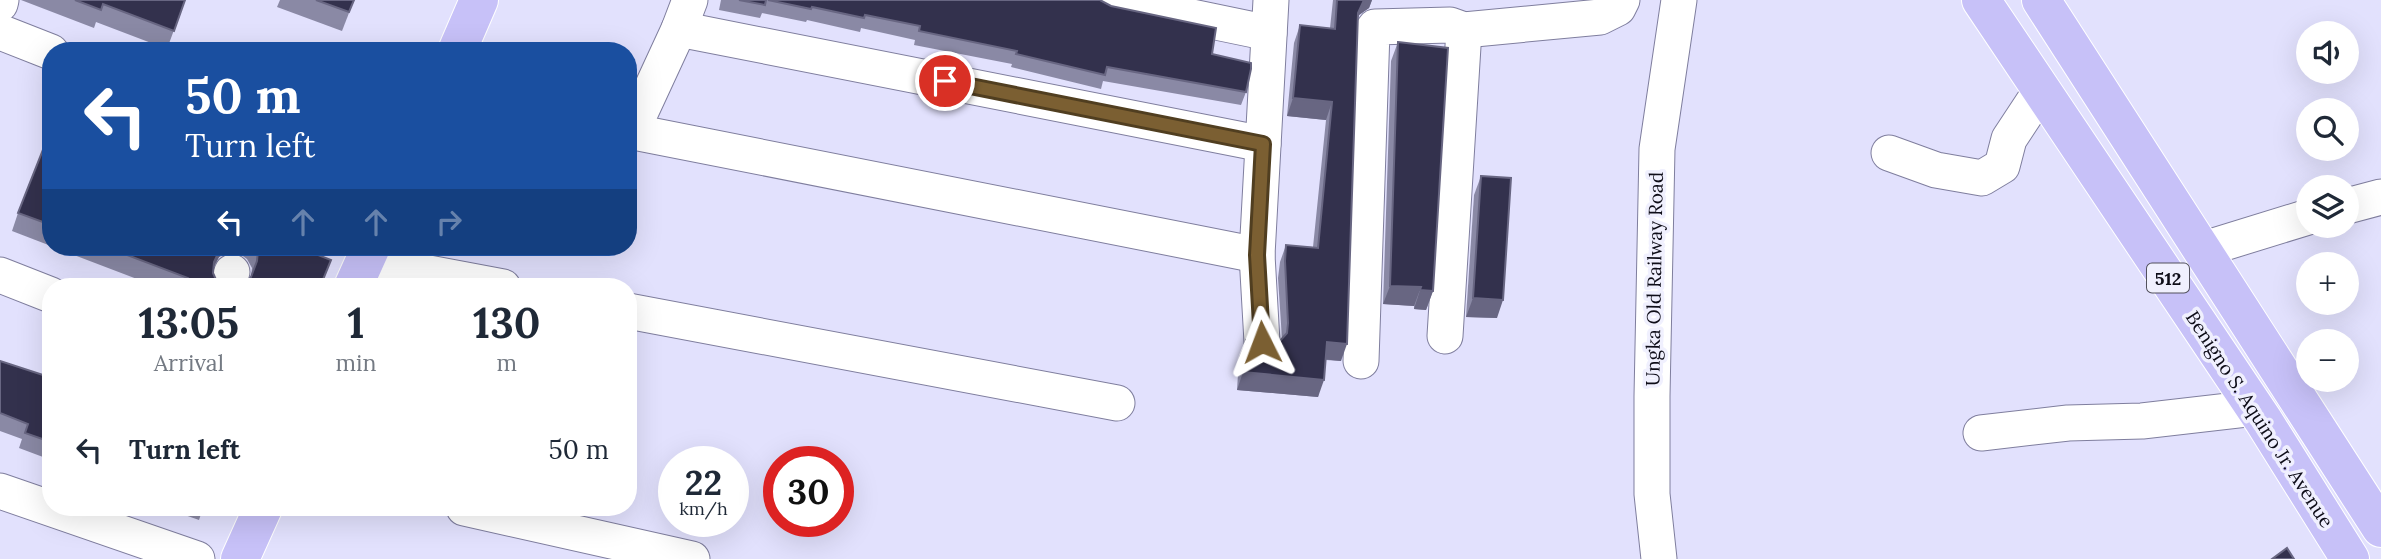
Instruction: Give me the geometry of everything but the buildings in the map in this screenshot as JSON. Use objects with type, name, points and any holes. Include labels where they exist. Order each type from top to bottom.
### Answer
[{"type":"main road","points":[[461,42],[479,0]]},
{"type":"main road","name":"Benigno S. Aquino Jr. Avenue","points":[[1981,0],[2259,414],[2350,559]]},
{"type":"main road","name":"512","points":[[2041,0],[2381,528]]},
{"type":"main road","points":[[2259,414],[2297,399]]},
{"type":"main road","points":[[240,559],[259,516]]},
{"type":"street","points":[[1110,0],[1270,17],[1257,255],[1262,342]]},
{"type":"street","points":[[1361,361],[1372,31],[1376,27],[1450,25],[1464,30],[1600,17],[1618,8],[1622,0]]},
{"type":"street","name":"Ungka Old Railway Road","points":[[1658,559],[1652,494],[1657,149],[1679,0]]},
{"type":"street","points":[[637,120],[685,14],[1263,144]]},
{"type":"street","points":[[1445,336],[1464,30]]},
{"type":"street","points":[[0,32],[42,48]]},
{"type":"street","points":[[1889,153],[1936,170],[1982,178],[2002,166],[2009,139],[2042,89]]},
{"type":"street","points":[[637,125],[639,132],[1257,255]]},
{"type":"street","points":[[2359,203],[2381,197]]},
{"type":"street","points":[[2201,250],[2296,221]]},
{"type":"street","points":[[363,265],[446,278]]},
{"type":"street","points":[[0,275],[42,291]]},
{"type":"street","points":[[637,313],[1117,403]]},
{"type":"street","points":[[1981,433],[2068,423],[2259,414]]},
{"type":"street","points":[[0,491],[42,505]]},
{"type":"street","points":[[72,516],[197,559]]},
{"type":"street","points":[[500,516],[692,559]]},
{"type":"route","points":[[945,81],[1263,144],[1257,255],[1262,342]]}]
